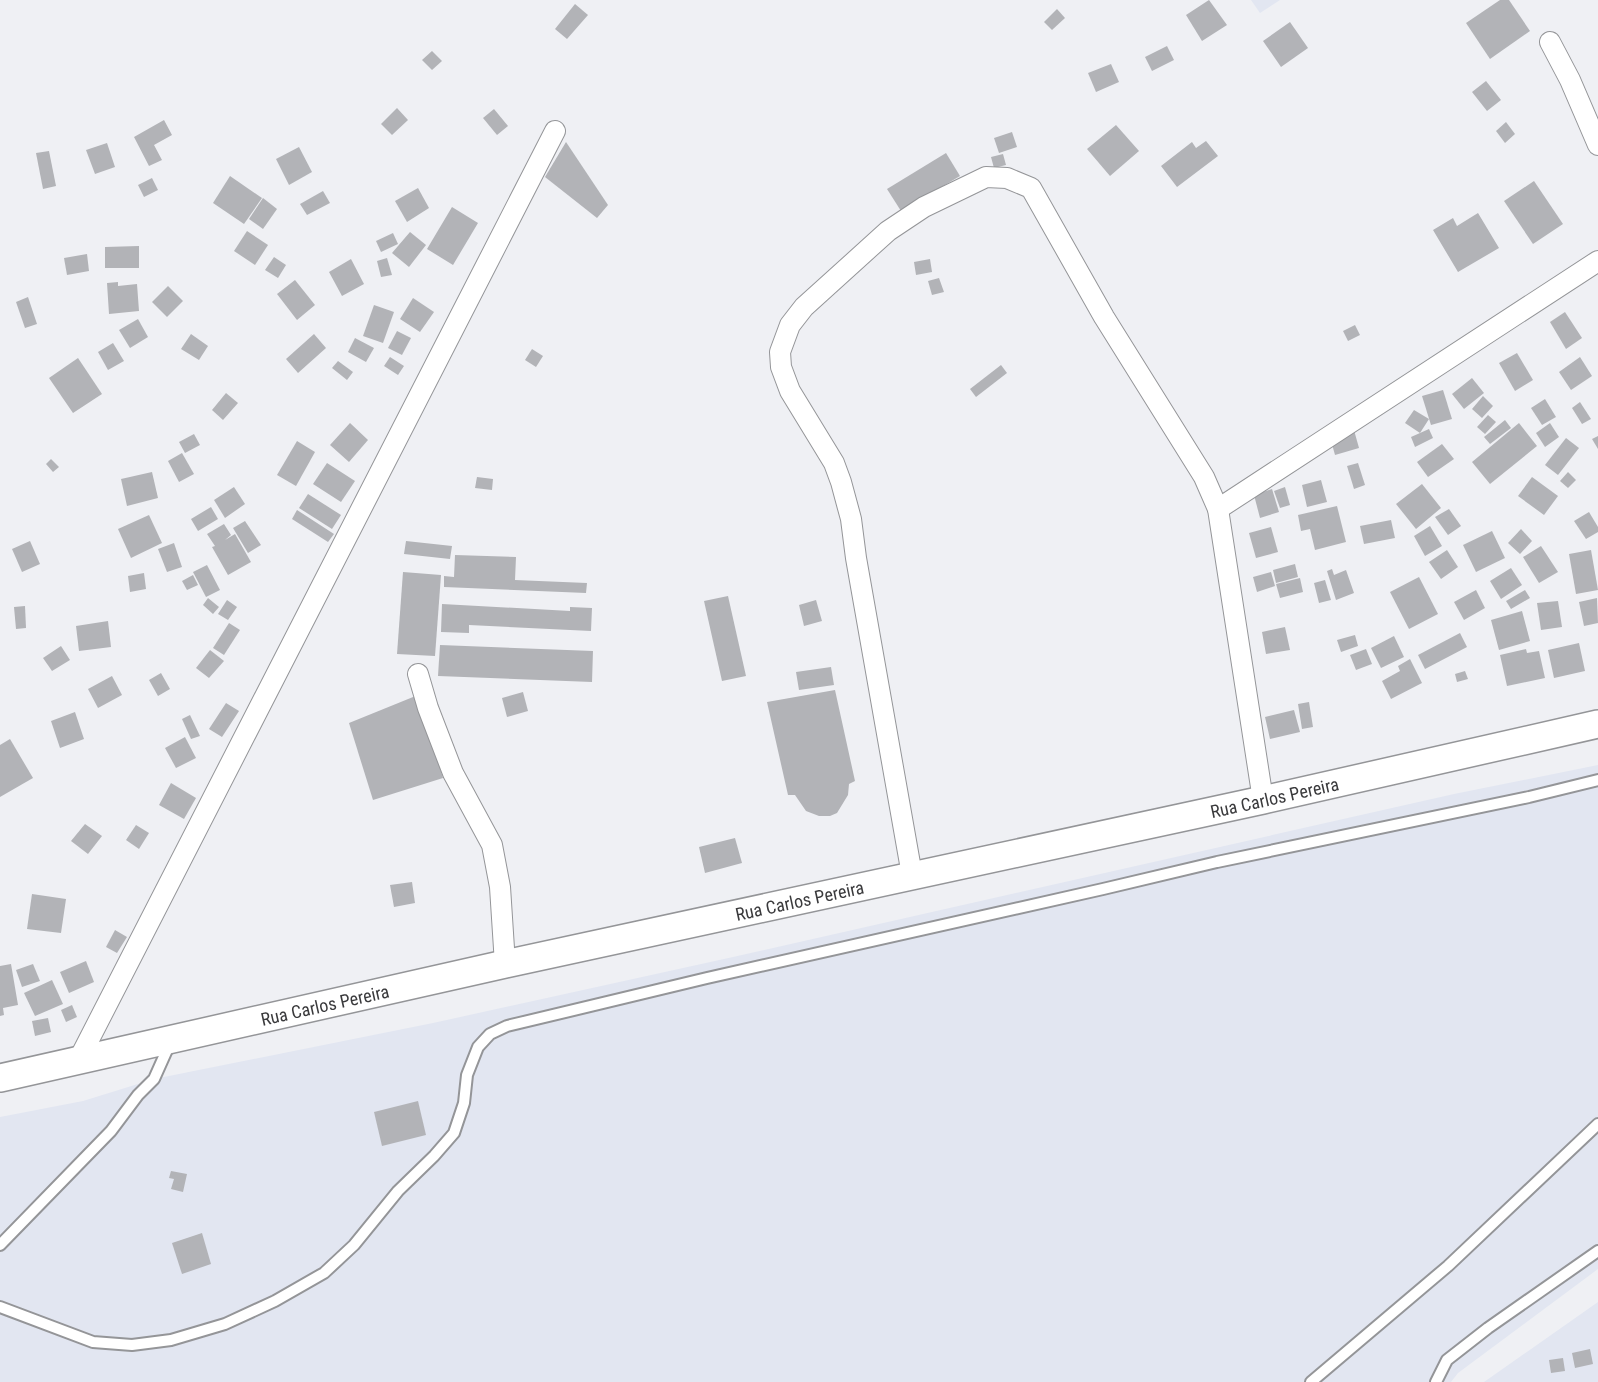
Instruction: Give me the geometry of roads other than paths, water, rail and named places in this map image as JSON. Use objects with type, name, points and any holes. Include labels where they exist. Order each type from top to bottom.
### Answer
[{"type":"main road","name":"Rua Carlos Pereira","points":[[0,1078],[505,964],[1263,800],[1598,724]]},
{"type":"street","points":[[1550,42],[1570,80],[1598,145]]},
{"type":"street","points":[[79,1059],[555,131]]},
{"type":"street","points":[[912,875],[850,519],[841,482],[834,463],[790,390],[781,367],[780,352],[790,325],[804,307],[888,231],[924,207],[986,177],[1007,178],[1031,188],[1104,317],[1204,477],[1218,509],[1263,800]]},
{"type":"street","points":[[1218,509],[1598,261]]},
{"type":"street","points":[[418,674],[428,708],[453,773],[492,844],[500,887],[505,964]]},
{"type":"lane","points":[[0,1307],[93,1342],[132,1345],[171,1340],[225,1324],[274,1302],[324,1273],[354,1245],[398,1191],[454,1133],[464,1102],[467,1075],[478,1047],[490,1034],[507,1026],[1217,862],[1529,797],[1598,780]]},
{"type":"lane","points":[[0,1245],[111,1131],[138,1095],[154,1079],[171,1041]]},
{"type":"lane","points":[[1311,1382],[1449,1266],[1598,1124]]},
{"type":"lane","points":[[1436,1382],[1447,1360],[1488,1328],[1598,1251]]}]
